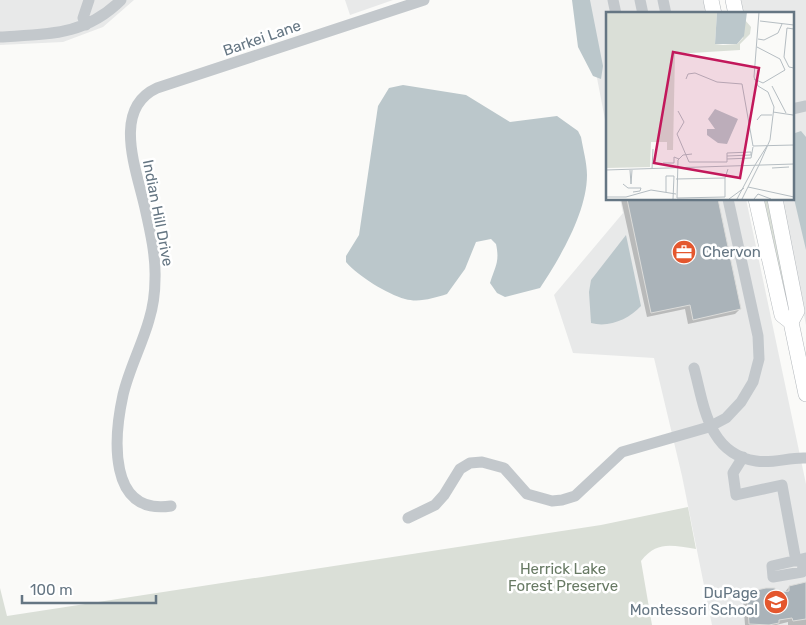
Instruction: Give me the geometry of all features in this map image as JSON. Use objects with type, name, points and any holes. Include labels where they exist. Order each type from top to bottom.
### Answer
[{"type":"main road","points":[[756,200],[782,315],[791,322]]},
{"type":"main road","points":[[775,200],[797,310],[791,322],[806,394]]},
{"type":"street","points":[[86,25],[83,18],[89,0]]},
{"type":"street","points":[[0,37],[56,34],[86,25],[121,0]]},
{"type":"street","name":"Barkei Lane","points":[[131,125],[140,99],[156,88],[424,0]]},
{"type":"street","name":"Indian Hill Drive","points":[[131,125],[131,149],[148,222],[155,278],[149,321],[123,394],[118,439],[119,458],[122,481],[133,498],[152,507],[171,506]]},
{"type":"street","points":[[408,518],[435,505],[444,495],[460,469],[470,463],[488,463],[504,468],[527,494],[552,501],[562,500],[574,496],[622,452],[709,427],[726,418],[741,402],[753,382],[759,359],[758,336],[728,200]]},
{"type":"street","points":[[694,368],[709,427],[728,448],[743,457],[755,461],[771,462],[806,458]]},
{"type":"street","points":[[743,457],[733,473],[736,494],[782,485],[803,561]]},
{"type":"shaded area","points":[[0,0],[134,0],[103,27],[63,42],[0,45]]},
{"type":"shaded area","points":[[345,0],[393,0],[350,15]]},
{"type":"shaded area","points":[[572,0],[590,0],[603,66],[601,79],[593,76],[578,47]]},
{"type":"shaded area","points":[[582,0],[704,0],[706,12],[606,12],[606,125]]},
{"type":"shaded area","points":[[741,0],[806,0],[806,325],[781,200],[794,200],[794,12],[743,12]]},
{"type":"shaded area","points":[[403,85],[466,95],[510,122],[557,116],[578,131],[586,161],[586,189],[571,234],[540,288],[505,297],[497,293],[490,283],[497,255],[496,244],[491,239],[476,242],[465,269],[447,294],[426,300],[410,300],[398,297],[365,279],[346,262],[346,256],[359,235],[378,106],[389,88]]},
{"type":"shaded area","points":[[801,131],[806,137],[806,250],[794,199],[794,133]]},
{"type":"shaded area","points":[[620,200],[746,200],[806,484],[806,625],[712,625],[682,476],[654,358],[573,353],[554,295],[623,213]]},
{"type":"shaded area","points":[[626,235],[641,306],[631,315],[618,321],[605,324],[591,323],[589,292],[591,280]]},
{"type":"green space","points":[[761,200],[769,200],[790,314]]},
{"type":"green space","name":"Herrick Lake Forest Preserve","points":[[688,507],[696,549],[673,546],[660,547],[647,554],[641,561],[652,625],[0,625],[0,588],[7,616],[601,525]]},
{"type":"building","name":"Chervon","points":[[627,200],[718,200],[741,309],[693,320],[690,305],[651,313]]},
{"type":"building","name":"DuPage Montessori School","points":[[806,582],[806,619],[793,621],[792,618],[779,620],[779,623],[769,625],[749,624],[747,592],[766,588],[775,588],[775,593],[789,591],[789,586]]},
{"type":"place","name":"Chervon","points":[[684,252]]},
{"type":"place","name":"DuPage Montessori School","points":[[776,602]]}]
